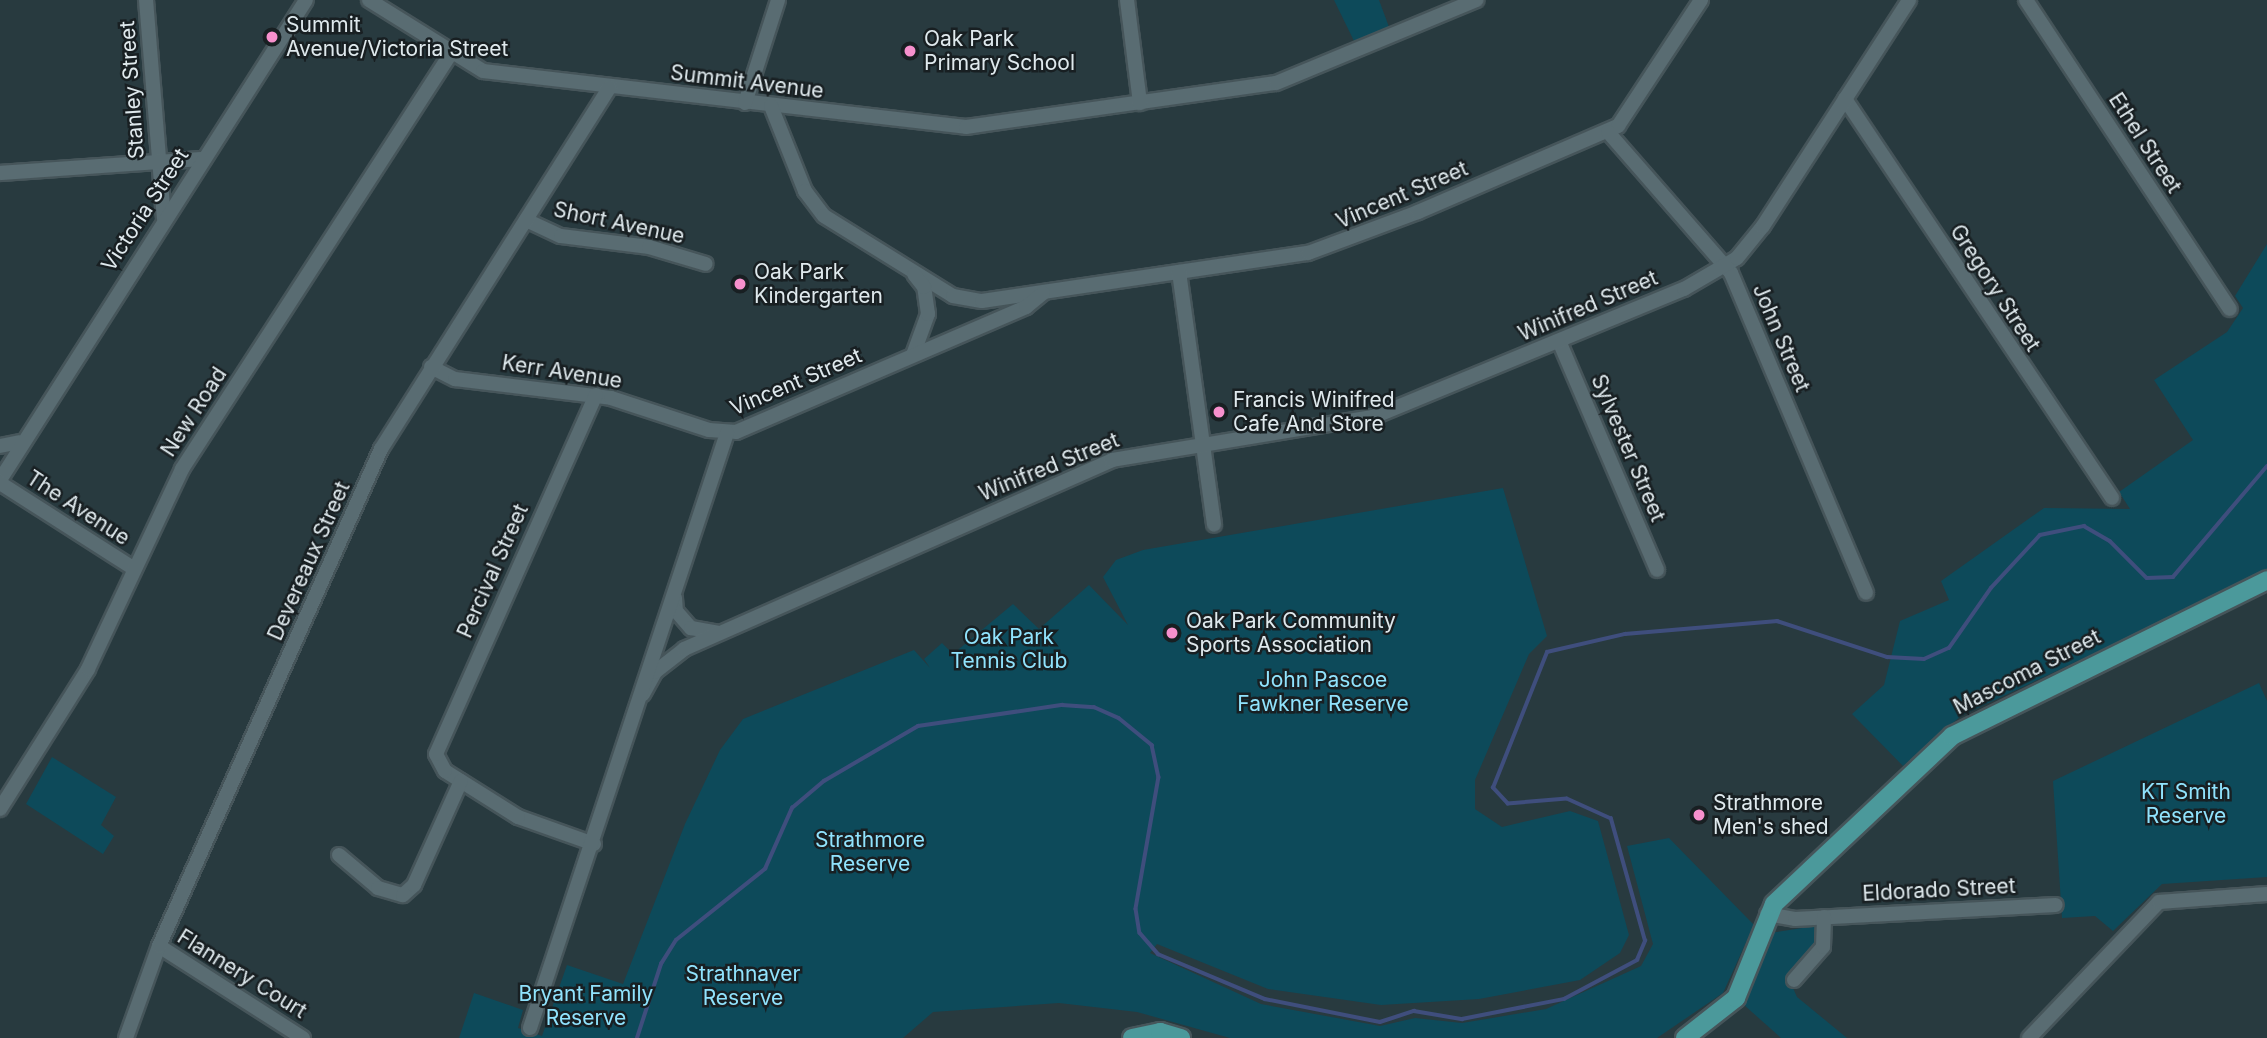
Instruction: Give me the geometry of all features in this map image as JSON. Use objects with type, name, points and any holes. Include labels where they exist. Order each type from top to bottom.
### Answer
[{"type":"main road","name":"Mascoma Street","points":[[1685,1038],[1736,998],[1767,914],[1952,736],[2267,580]]},
{"type":"main road","points":[[1132,1038],[1160,1032],[1181,1038]]},
{"type":"street","name":"Stanley Street","points":[[146,0],[164,218]]},
{"type":"street","name":"Victoria Street","points":[[0,482],[20,442],[306,0]]},
{"type":"street","name":"Summit Avenue","points":[[369,0],[483,71],[967,127],[1284,80],[1476,0]]},
{"type":"street","points":[[745,103],[778,0]]},
{"type":"street","points":[[1127,0],[1140,103]]},
{"type":"street","name":"Vincent Street","points":[[999,315],[1012,297],[1327,249],[1608,132],[1627,117],[1701,0]]},
{"type":"street","points":[[1726,269],[1763,226],[1909,0]]},
{"type":"street","name":"Ethel Street","points":[[2026,0],[2230,309]]},
{"type":"street","name":"New Road","points":[[0,809],[72,696],[182,469],[451,53]]},
{"type":"street","name":"Devereaux Street","points":[[584,129],[593,85]]},
{"type":"street","name":"Devereaux Street","points":[[126,1038],[159,946],[381,449],[610,87]]},
{"type":"street","name":"Gregory Street","points":[[1845,99],[2112,498]]},
{"type":"street","points":[[771,106],[816,209],[961,299],[1012,297]]},
{"type":"street","name":"John Street","points":[[1608,132],[1726,269],[1866,593]]},
{"type":"street","points":[[0,173],[202,159]]},
{"type":"street","name":"Short Avenue","points":[[526,220],[561,236],[649,247],[706,264]]},
{"type":"street","points":[[908,268],[924,287],[928,314],[913,355]]},
{"type":"street","name":"Winifred Street","points":[[643,694],[662,664],[719,633],[1112,460],[1202,443],[1373,418],[1726,269]]},
{"type":"street","points":[[1175,273],[1181,295],[1214,525]]},
{"type":"street","name":"Vincent Street","points":[[530,1028],[594,844],[727,433],[913,355],[1043,293]]},
{"type":"street","name":"Sylvester Street","points":[[1559,341],[1657,570]]},
{"type":"street","name":"Kerr Avenue","points":[[431,368],[456,379],[596,395],[727,433]]},
{"type":"street","name":"Percival Street","points":[[461,780],[440,766],[438,747],[596,395]]},
{"type":"street","points":[[0,446],[20,442]]},
{"type":"street","name":"Victoria Street","points":[[0,464],[20,442]]},
{"type":"street","name":"The Avenue","points":[[0,482],[133,568]]},
{"type":"street","points":[[675,596],[676,611],[691,628],[719,633]]},
{"type":"street","points":[[339,855],[371,884],[403,895],[414,885],[461,780],[526,821],[594,844]]},
{"type":"street","points":[[2029,1038],[2159,902],[2267,894]]},
{"type":"street","name":"Eldorado Street","points":[[1767,914],[1824,918],[2056,905]]},
{"type":"street","points":[[1794,980],[1822,947],[1824,918]]},
{"type":"street","name":"Flannery Court","points":[[159,946],[303,1038]]},
{"type":"green space","points":[[1334,0],[1379,0],[1389,27],[1354,41]]},
{"type":"green space","points":[[2267,244],[2267,572],[1961,716],[1903,766],[1852,714],[1884,685],[1900,621],[1949,600],[1941,581],[2044,508],[2130,509],[2119,492],[2193,440],[2154,380],[2227,332],[2243,308],[2235,296]]},
{"type":"green space","points":[[1503,488],[1547,636],[1529,654],[1475,780],[1475,809],[1502,827],[1570,811],[1598,821],[1629,935],[1620,953],[1580,980],[1479,999],[1381,1005],[1268,989],[1157,944],[1150,953],[1261,1004],[1380,1026],[1415,1018],[1462,1023],[1546,1009],[1641,966],[1653,944],[1627,846],[1669,838],[1754,925],[1723,993],[1657,1038],[1230,1038],[1137,1012],[1059,1003],[933,1012],[903,1038],[459,1038],[474,993],[523,1010],[518,1028],[542,1036],[567,965],[623,984],[685,824],[720,750],[743,719],[914,650],[930,668],[924,659],[942,643],[953,654],[1013,604],[1039,629],[1089,585],[1128,625],[1103,577],[1116,560],[1143,550]]},
{"type":"green space","name":"KT Smith Reserve","points":[[2259,683],[2267,701],[2267,877],[2162,884],[2113,931],[2095,916],[2062,918],[2053,781]]},
{"type":"green space","points":[[52,757],[116,797],[101,825],[114,836],[103,854],[26,804]]},
{"type":"green space","points":[[1815,926],[1821,941],[1789,979],[1797,997],[1847,1038],[1781,1038],[1743,1004],[1770,933]]},
{"type":"waterway","points":[[637,1038],[661,964],[676,940],[765,869],[792,808],[824,781],[918,726],[1062,705],[1094,707],[1119,718],[1152,745],[1159,777],[1136,909],[1140,933],[1158,954],[1265,999],[1380,1022],[1414,1011],[1462,1019],[1564,999],[1637,960],[1645,941],[1611,819],[1567,799],[1508,804],[1493,788],[1547,652],[1625,634],[1777,621],[1887,657],[1924,659],[1949,648],[1991,588],[2040,535],[2084,526],[2110,541],[2147,578],[2173,577],[2267,466]]},
{"type":"place","name":"Summit Avenue/Victoria Street","points":[[272,37]]},
{"type":"place","name":"Oak Park Primary School","points":[[910,51]]},
{"type":"place","name":"Oak Park Kindergarten","points":[[740,284]]},
{"type":"place","name":"Francis Winifred Cafe And Store","points":[[1219,412]]},
{"type":"place","name":"Oak Park Community Sports Association","points":[[1172,633]]},
{"type":"place","name":"Strathmore Men's shed","points":[[1699,815]]},
{"type":"park label","name":"Oak Park Tennis Club","points":[[1009,649]]},
{"type":"park label","name":"John Pascoe Fawkner Reserve","points":[[1323,692]]},
{"type":"park label","name":"Strathmore Reserve","points":[[870,852]]},
{"type":"park label","name":"Strathnaver Reserve","points":[[743,986]]},
{"type":"park label","name":"Bryant Family Reserve","points":[[586,1006]]}]
